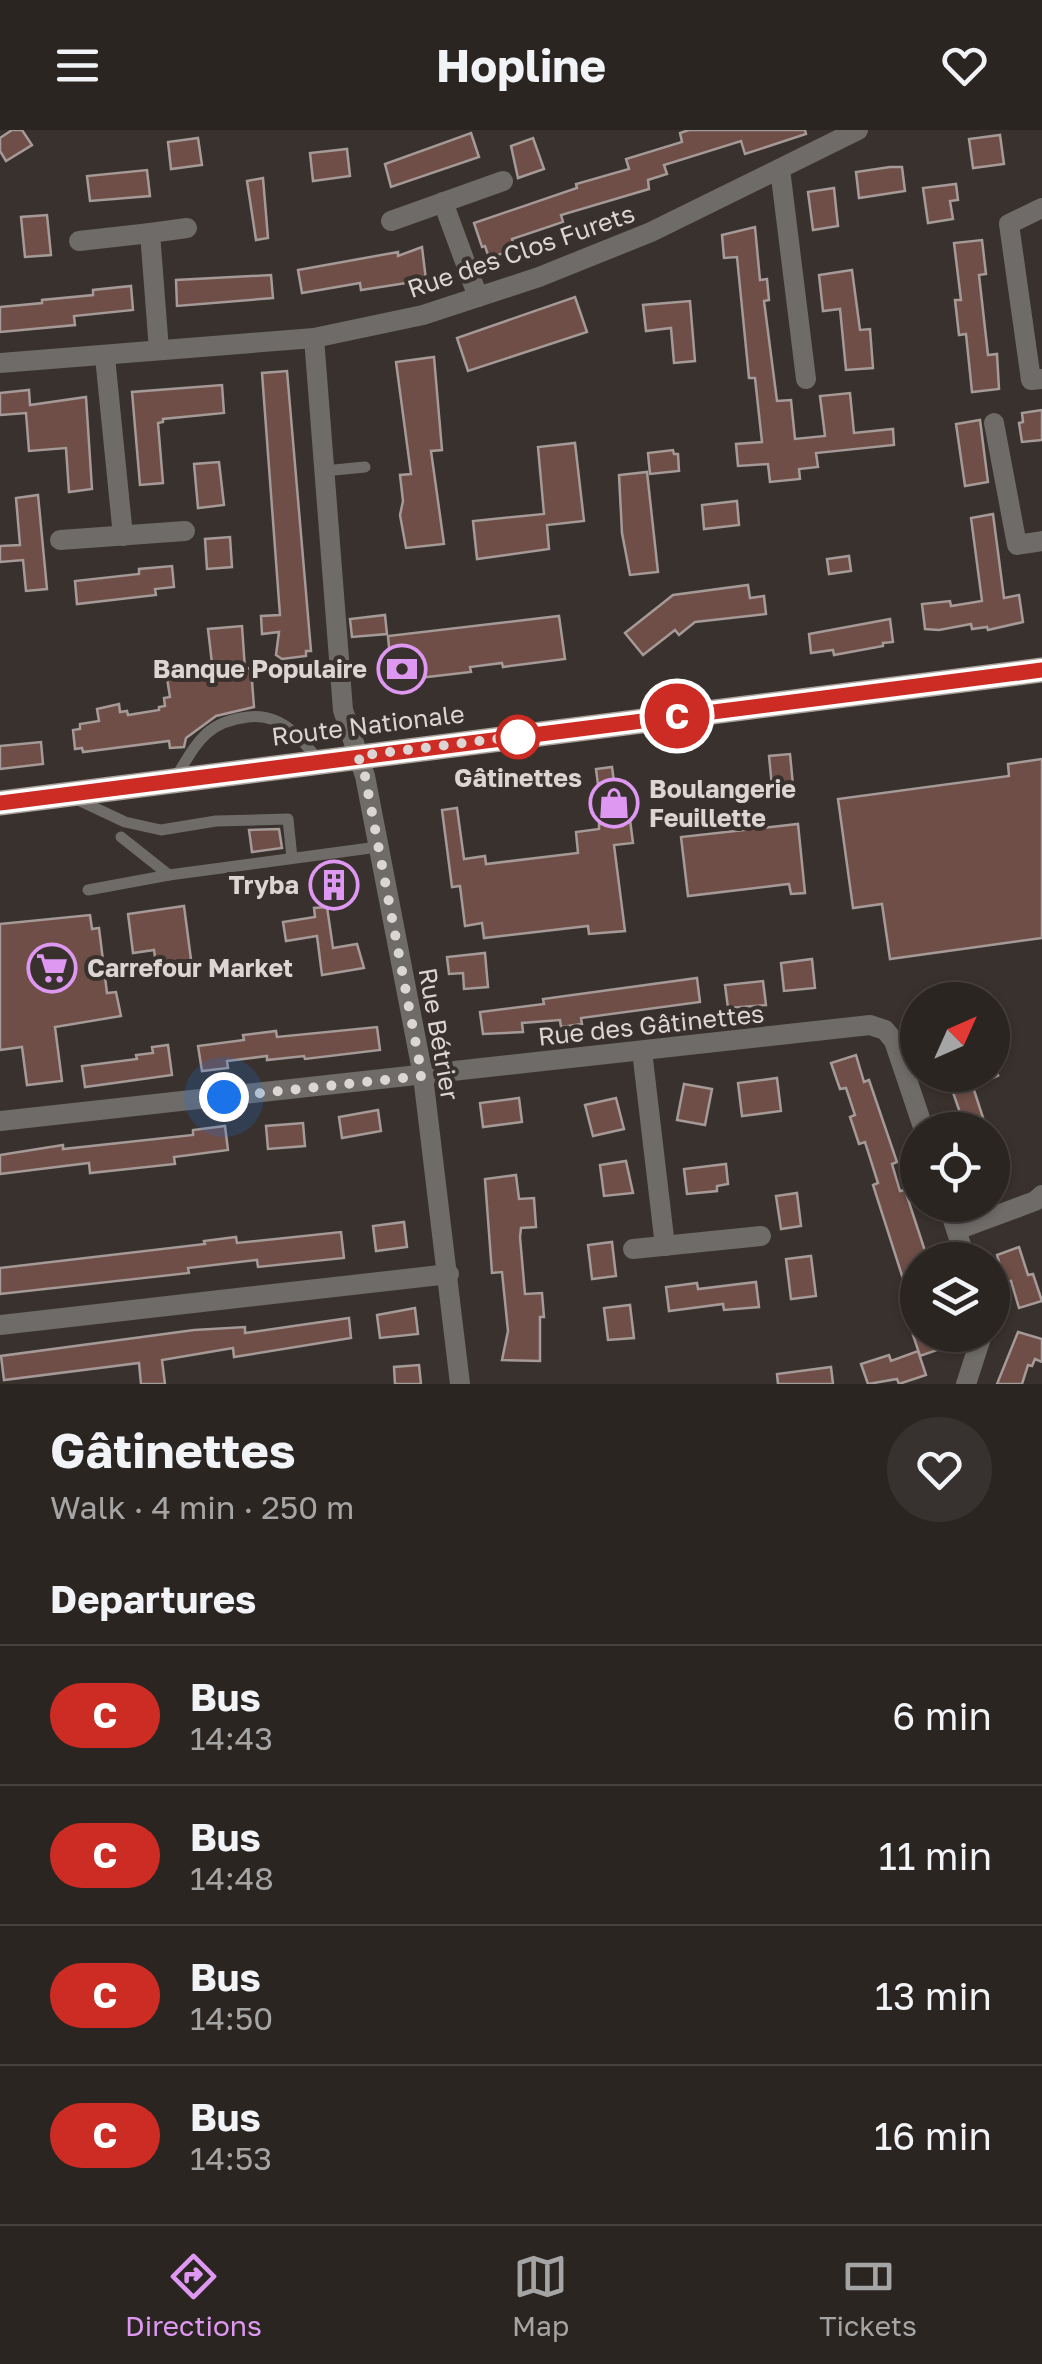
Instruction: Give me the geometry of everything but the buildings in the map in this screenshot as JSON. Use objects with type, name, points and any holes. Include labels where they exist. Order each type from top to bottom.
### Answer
[{"type":"main road","name":"Route Nationale","points":[[0,803],[1042,670]]},
{"type":"street","name":"Rue des Clos Furets","points":[[0,363],[314,338],[423,314],[539,277],[651,232],[858,130]]},
{"type":"street","points":[[780,169],[806,379]]},
{"type":"street","points":[[391,221],[503,181]]},
{"type":"street","points":[[443,202],[478,297]]},
{"type":"street","points":[[1042,208],[1009,224],[1032,380],[1042,379]]},
{"type":"street","points":[[79,241],[187,228]]},
{"type":"street","points":[[150,233],[160,350]]},
{"type":"street","name":"Rue Bétrier","points":[[314,338],[343,710],[358,756],[378,847],[422,1076],[460,1384]]},
{"type":"street","points":[[105,357],[122,536]]},
{"type":"street","points":[[994,423],[1017,544],[1042,542]]},
{"type":"street","points":[[60,540],[185,531]]},
{"type":"street","name":"Rue des Gâtinettes","points":[[0,1121],[870,1025],[885,1030],[894,1041],[918,1112]]},
{"type":"street","points":[[642,1051],[665,1246]]},
{"type":"street","points":[[956,1230],[1042,1196]]},
{"type":"street","points":[[953,1222],[960,1242]]},
{"type":"street","points":[[632,1249],[760,1236]]},
{"type":"street","points":[[0,1325],[449,1274]]},
{"type":"street","points":[[966,1384],[976,1352]]},
{"type":"lane","points":[[324,471],[365,467]]},
{"type":"lane","points":[[174,780],[192,751],[224,720],[255,716],[275,720],[292,731],[319,760]]},
{"type":"lane","points":[[67,795],[125,822],[161,830],[216,821],[288,819],[292,858]]},
{"type":"lane","points":[[121,837],[169,874]]},
{"type":"lane","points":[[88,890],[169,874],[378,847]]},
{"type":"bus line","name":"C","points":[[0,803],[1042,670]]},
{"type":"place","name":"Banque Populaire","points":[[402,669]]},
{"type":"place","name":"Gâtinettes","points":[[518,737]]},
{"type":"place","name":"Boulangerie Feuillette","points":[[614,803]]},
{"type":"place","name":"Tryba","points":[[334,885]]},
{"type":"place","name":"Carrefour Market","points":[[52,968]]},
{"type":"route","points":[[224,1097],[422,1076],[358,756],[529,735],[518,737]]}]
